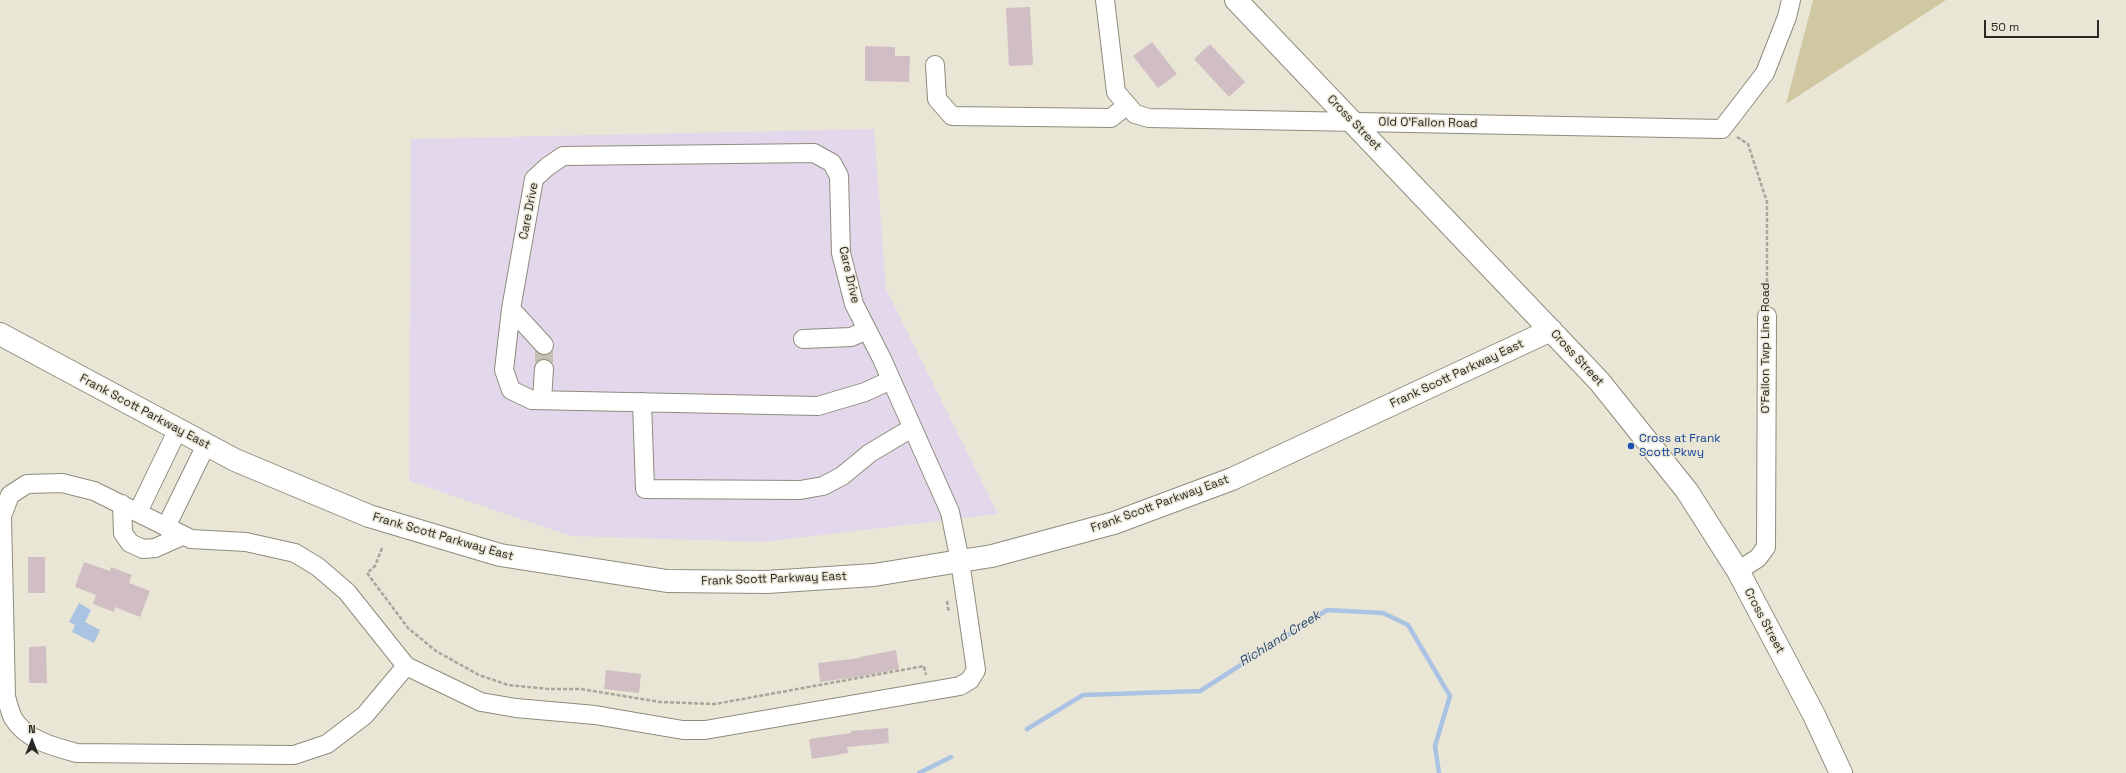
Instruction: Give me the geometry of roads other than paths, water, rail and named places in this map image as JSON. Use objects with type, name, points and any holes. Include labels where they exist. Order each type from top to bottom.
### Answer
[{"type":"main road","name":"Cross Street","points":[[1236,0],[1599,381],[1687,491],[1738,571],[1814,715],[1840,773]]},
{"type":"main road","name":"Frank Scott Parkway East","points":[[0,334],[235,460],[369,516],[500,555],[667,581],[767,582],[874,575],[992,556],[1114,523],[1232,479],[1551,330]]},
{"type":"street","name":"Old O'Fallon Road","points":[[1105,0],[1116,92],[1126,106],[1135,114],[1149,118],[1722,129],[1765,73],[1787,17],[1791,0]]},
{"type":"street","points":[[935,65],[937,99],[952,116],[1111,118],[1126,106]]},
{"type":"street","name":"Care Drive","points":[[406,666],[481,702],[516,708],[595,715],[683,730],[705,730],[960,686],[970,680],[976,670],[960,561],[950,512],[891,380],[854,304],[841,253],[839,176],[832,163],[814,153],[563,156],[546,167],[534,179],[510,309],[504,370],[511,390],[532,400],[818,406],[865,392],[891,380]]},
{"type":"street","points":[[510,309],[544,345]]},
{"type":"street","name":"O'Fallon Twp Line Road","points":[[1738,571],[1758,558],[1766,547],[1767,316]]},
{"type":"street","points":[[803,339],[851,337],[867,330]]},
{"type":"street","points":[[542,400],[544,369]]},
{"type":"street","points":[[642,402],[645,489],[800,490],[823,486],[842,476],[870,453],[912,428]]},
{"type":"street","points":[[138,512],[178,429]]},
{"type":"street","points":[[166,527],[206,445]]},
{"type":"street","points":[[62,483],[94,491],[138,512],[182,536],[191,539],[246,542],[295,553],[318,567],[347,592],[406,666],[366,715],[327,744],[294,755],[77,753],[47,746],[27,732],[13,718],[6,697],[2,516],[10,495],[27,484],[62,483]]},
{"type":"street","points":[[122,504],[123,533],[130,543],[143,548],[155,548],[182,536]]},
{"type":"water","points":[[79,603],[91,610],[85,622],[100,630],[94,643],[72,632],[75,625],[69,622]]},
{"type":"waterway","name":"Richland Creek","points":[[1027,729],[1083,695],[1200,691],[1327,610],[1383,613],[1408,625],[1450,696],[1435,746],[1439,773]]},
{"type":"waterway","name":"Richland Creek","points":[[919,773],[951,757]]},
{"type":"tunnel","points":[[544,345],[544,369]]},
{"type":"place","name":"Cross at Frank Scott Pkwy","points":[[1631,446]]}]
